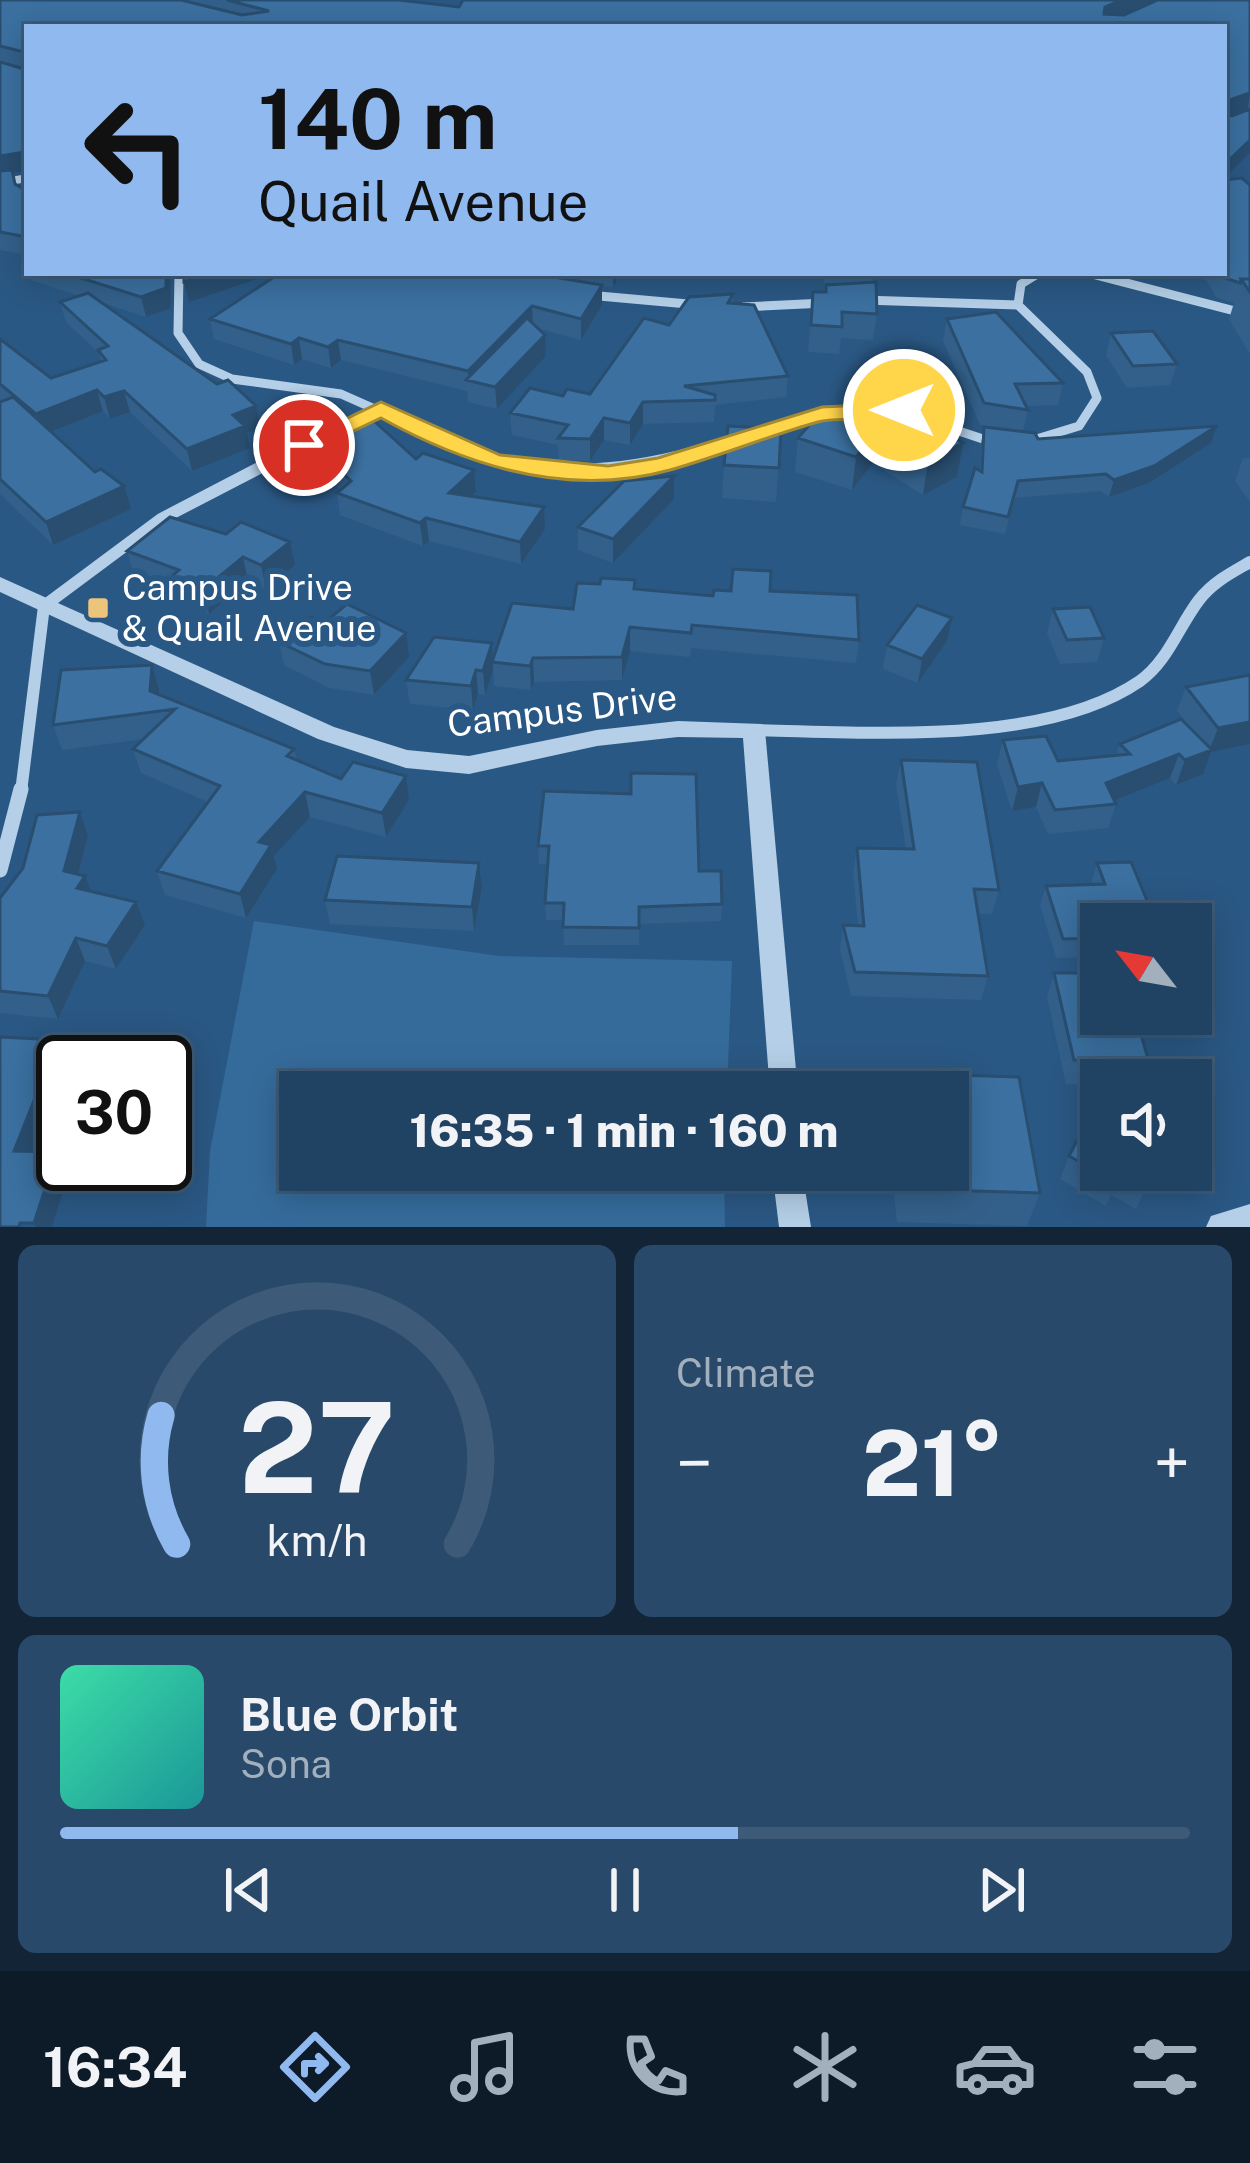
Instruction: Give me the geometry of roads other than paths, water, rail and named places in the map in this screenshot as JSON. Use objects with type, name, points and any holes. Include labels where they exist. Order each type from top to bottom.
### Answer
[{"type":"street","points":[[180,276],[184,284],[177,326],[183,349],[206,368],[321,388],[381,409],[437,440],[495,461],[580,474],[649,468],[802,418],[867,407],[904,410],[999,443]]},
{"type":"street","points":[[1018,305],[1021,284],[1034,276]]},
{"type":"street","points":[[1100,276],[1250,315]]},
{"type":"street","points":[[583,294],[709,305]]},
{"type":"street","points":[[727,306],[884,299],[1018,305],[1088,372],[1096,398],[1078,426],[1042,441],[1020,442]]},
{"type":"street","points":[[0,870],[19,807],[44,605],[65,585],[203,497],[381,409]]},
{"type":"street","name":"Campus Drive","points":[[0,584],[326,733],[406,759],[470,765],[621,735],[1021,722],[1104,698],[1140,680],[1170,650],[1210,587],[1250,562]]},
{"type":"street","points":[[754,730],[782,1071]]},
{"type":"street","points":[[790,1191],[794,1227]]},
{"type":"street","points":[[1222,1227],[1250,1219]]},
{"type":"place","name":"Campus Drive & Quail Avenue","points":[[98,608]]}]
